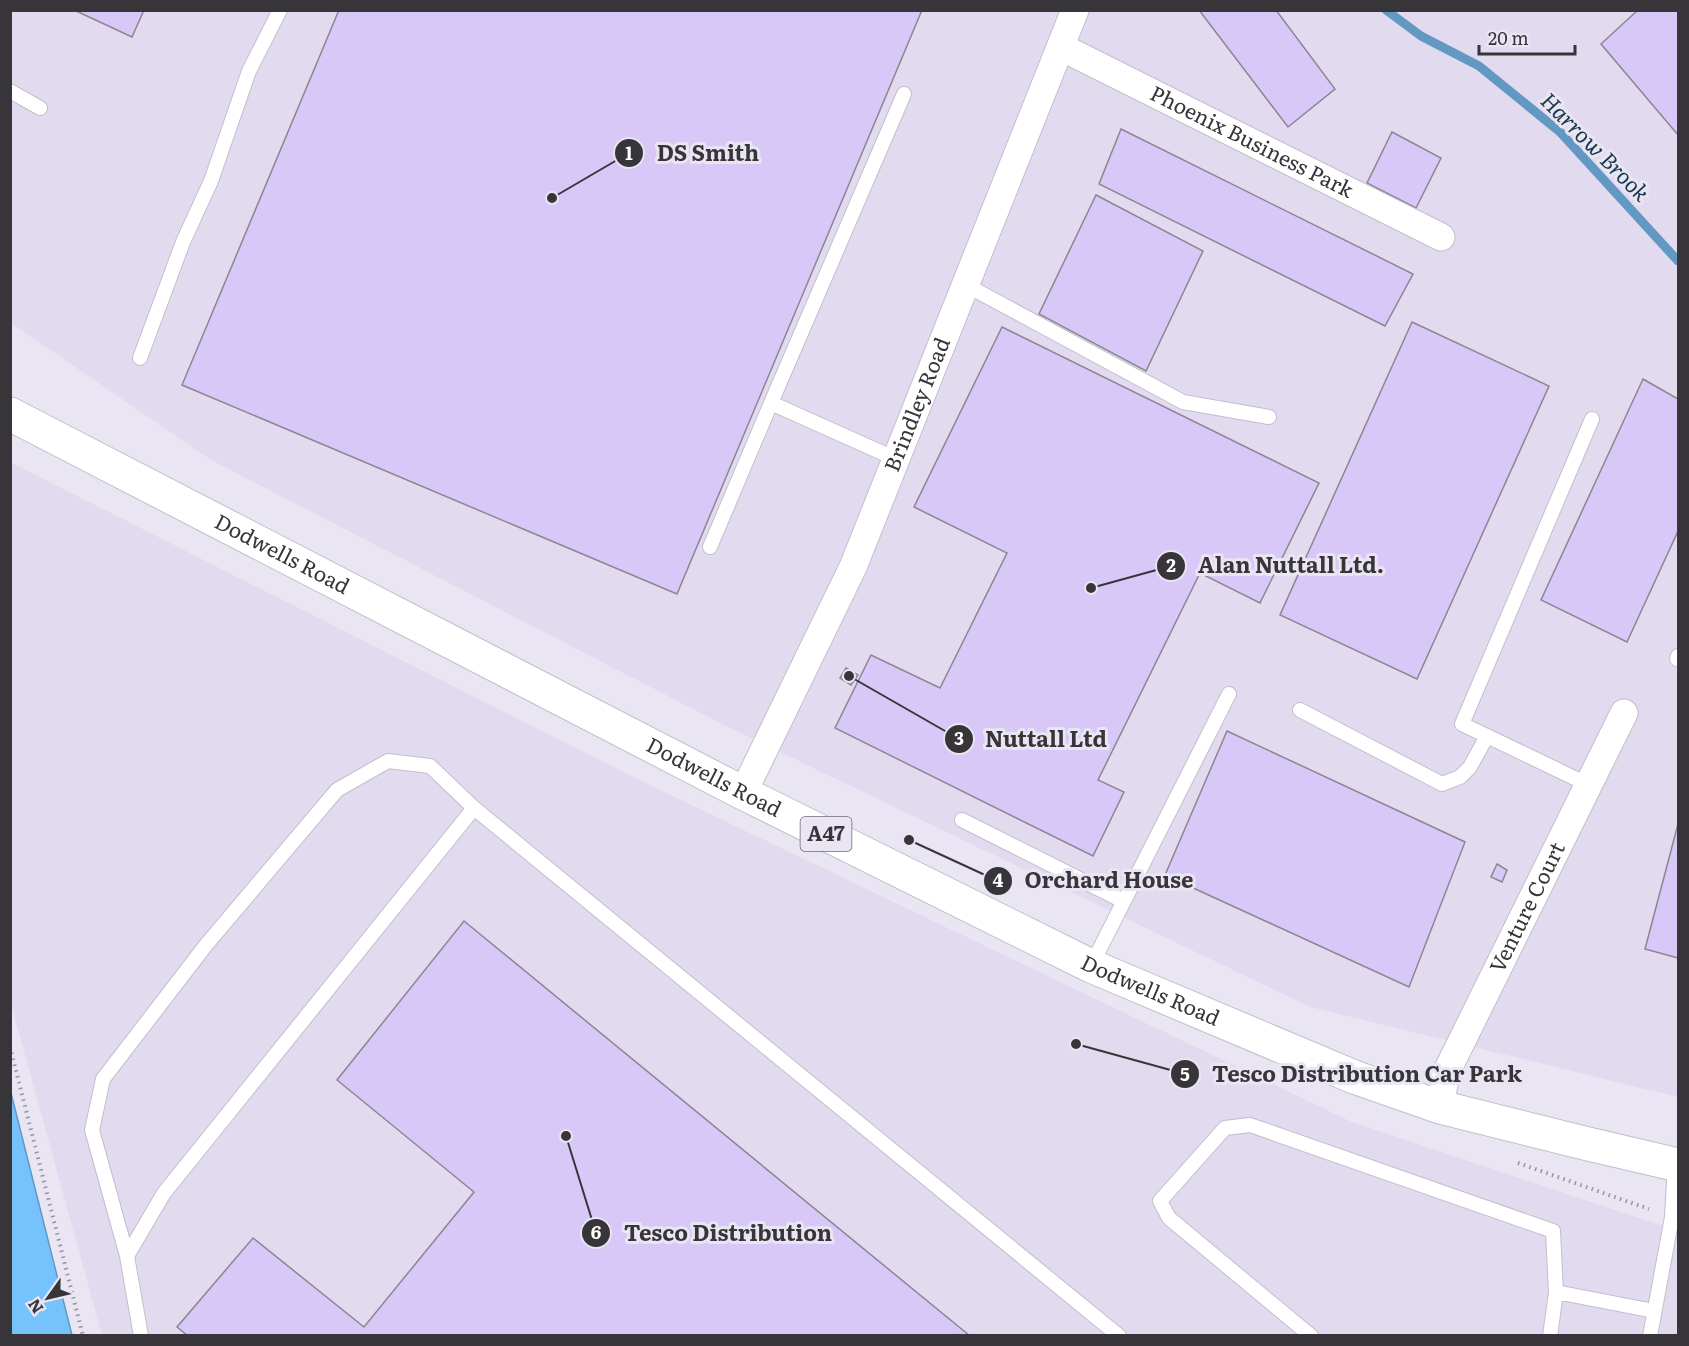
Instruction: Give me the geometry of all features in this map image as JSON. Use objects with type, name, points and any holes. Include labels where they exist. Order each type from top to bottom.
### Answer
[{"type":"main road","name":"Dodwells Road","points":[[10,414],[743,793],[1090,966],[1354,1077],[1440,1107],[1677,1165]]},
{"type":"street","name":"Brindley Road","points":[[743,793],[853,567],[1075,10]]},
{"type":"street","name":"Phoenix Business Park","points":[[1061,46],[1441,237]]},
{"type":"street","name":"Venture Court","points":[[1440,1107],[1446,1073],[1624,713]]},
{"type":"lane","points":[[140,358],[183,242],[211,181],[249,70],[280,10]]},
{"type":"lane","points":[[10,92],[40,108]]},
{"type":"lane","points":[[710,547],[904,94]]},
{"type":"lane","points":[[966,285],[1183,402],[1269,417]]},
{"type":"lane","points":[[771,403],[897,459]]},
{"type":"lane","points":[[1589,785],[1462,724],[1592,419]]},
{"type":"lane","points":[[1090,966],[1229,694]]},
{"type":"lane","points":[[1300,710],[1442,784],[1460,777],[1470,767],[1487,736]]},
{"type":"lane","points":[[141,1335],[127,1256],[92,1130],[103,1079],[206,945],[337,790],[388,761],[430,766],[474,808],[1119,1335]]},
{"type":"lane","points":[[127,1256],[164,1193],[474,808]]},
{"type":"lane","points":[[962,820],[1124,901]]},
{"type":"lane","points":[[1311,1335],[1168,1218],[1160,1201],[1225,1128],[1250,1125],[1553,1231],[1556,1292],[1550,1335]]},
{"type":"lane","points":[[1650,1335],[1672,1217],[1677,1165]]},
{"type":"lane","points":[[1556,1292],[1654,1311]]},
{"type":"path","points":[[10,1047],[83,1335]]},
{"type":"shaded area","points":[[10,11],[1678,11],[1678,1097],[1310,1007],[726,726],[211,460],[11,323]]},
{"type":"shaded area","points":[[10,462],[629,775],[1352,1122],[1678,1231],[1678,1335],[102,1335],[11,1004]]},
{"type":"water","points":[[10,1089],[72,1335],[11,1335]]},
{"type":"building","points":[[74,10],[144,10],[132,37]]},
{"type":"building","points":[[339,10],[922,10],[677,594],[182,385]]},
{"type":"building","points":[[1199,10],[1276,10],[1335,89],[1288,127]]},
{"type":"building","points":[[1638,10],[1678,10],[1678,135],[1601,44]]},
{"type":"building","points":[[1121,129],[1413,274],[1385,326],[1099,184]]},
{"type":"building","points":[[1392,132],[1441,158],[1416,208],[1367,183]]},
{"type":"building","points":[[1096,195],[1203,251],[1146,371],[1039,314]]},
{"type":"building","points":[[1412,322],[1549,386],[1417,679],[1280,615]]},
{"type":"building","points":[[1002,327],[1319,483],[1260,603],[1200,573],[1098,780],[1124,792],[1093,856],[835,728],[871,655],[940,688],[1007,553],[914,507]]},
{"type":"building","points":[[1643,379],[1678,399],[1678,531],[1627,642],[1541,600]]},
{"type":"building","points":[[846,668],[858,675],[851,685],[840,678]]},
{"type":"building","points":[[1227,731],[1465,842],[1409,987],[1165,875]]},
{"type":"building","points":[[1678,824],[1678,958],[1645,949]]},
{"type":"building","points":[[1497,864],[1507,870],[1502,882],[1491,877]]},
{"type":"building","points":[[464,921],[970,1336],[188,1336],[177,1327],[253,1238],[364,1327],[474,1192],[337,1080]]},
{"type":"waterway","name":"Harrow Brook","points":[[1386,10],[1421,36],[1479,66],[1560,132],[1678,261]]},
{"type":"place","name":"DS Smith","points":[[552,198]]},
{"type":"place","name":"Alan Nuttall Ltd.","points":[[1091,588]]},
{"type":"place","name":"Nuttall Ltd","points":[[849,676]]},
{"type":"place","name":"Orchard House","points":[[909,840]]},
{"type":"place","name":"Tesco Distribution Car Park","points":[[1076,1044]]},
{"type":"place","name":"Tesco Distribution","points":[[566,1136]]}]
